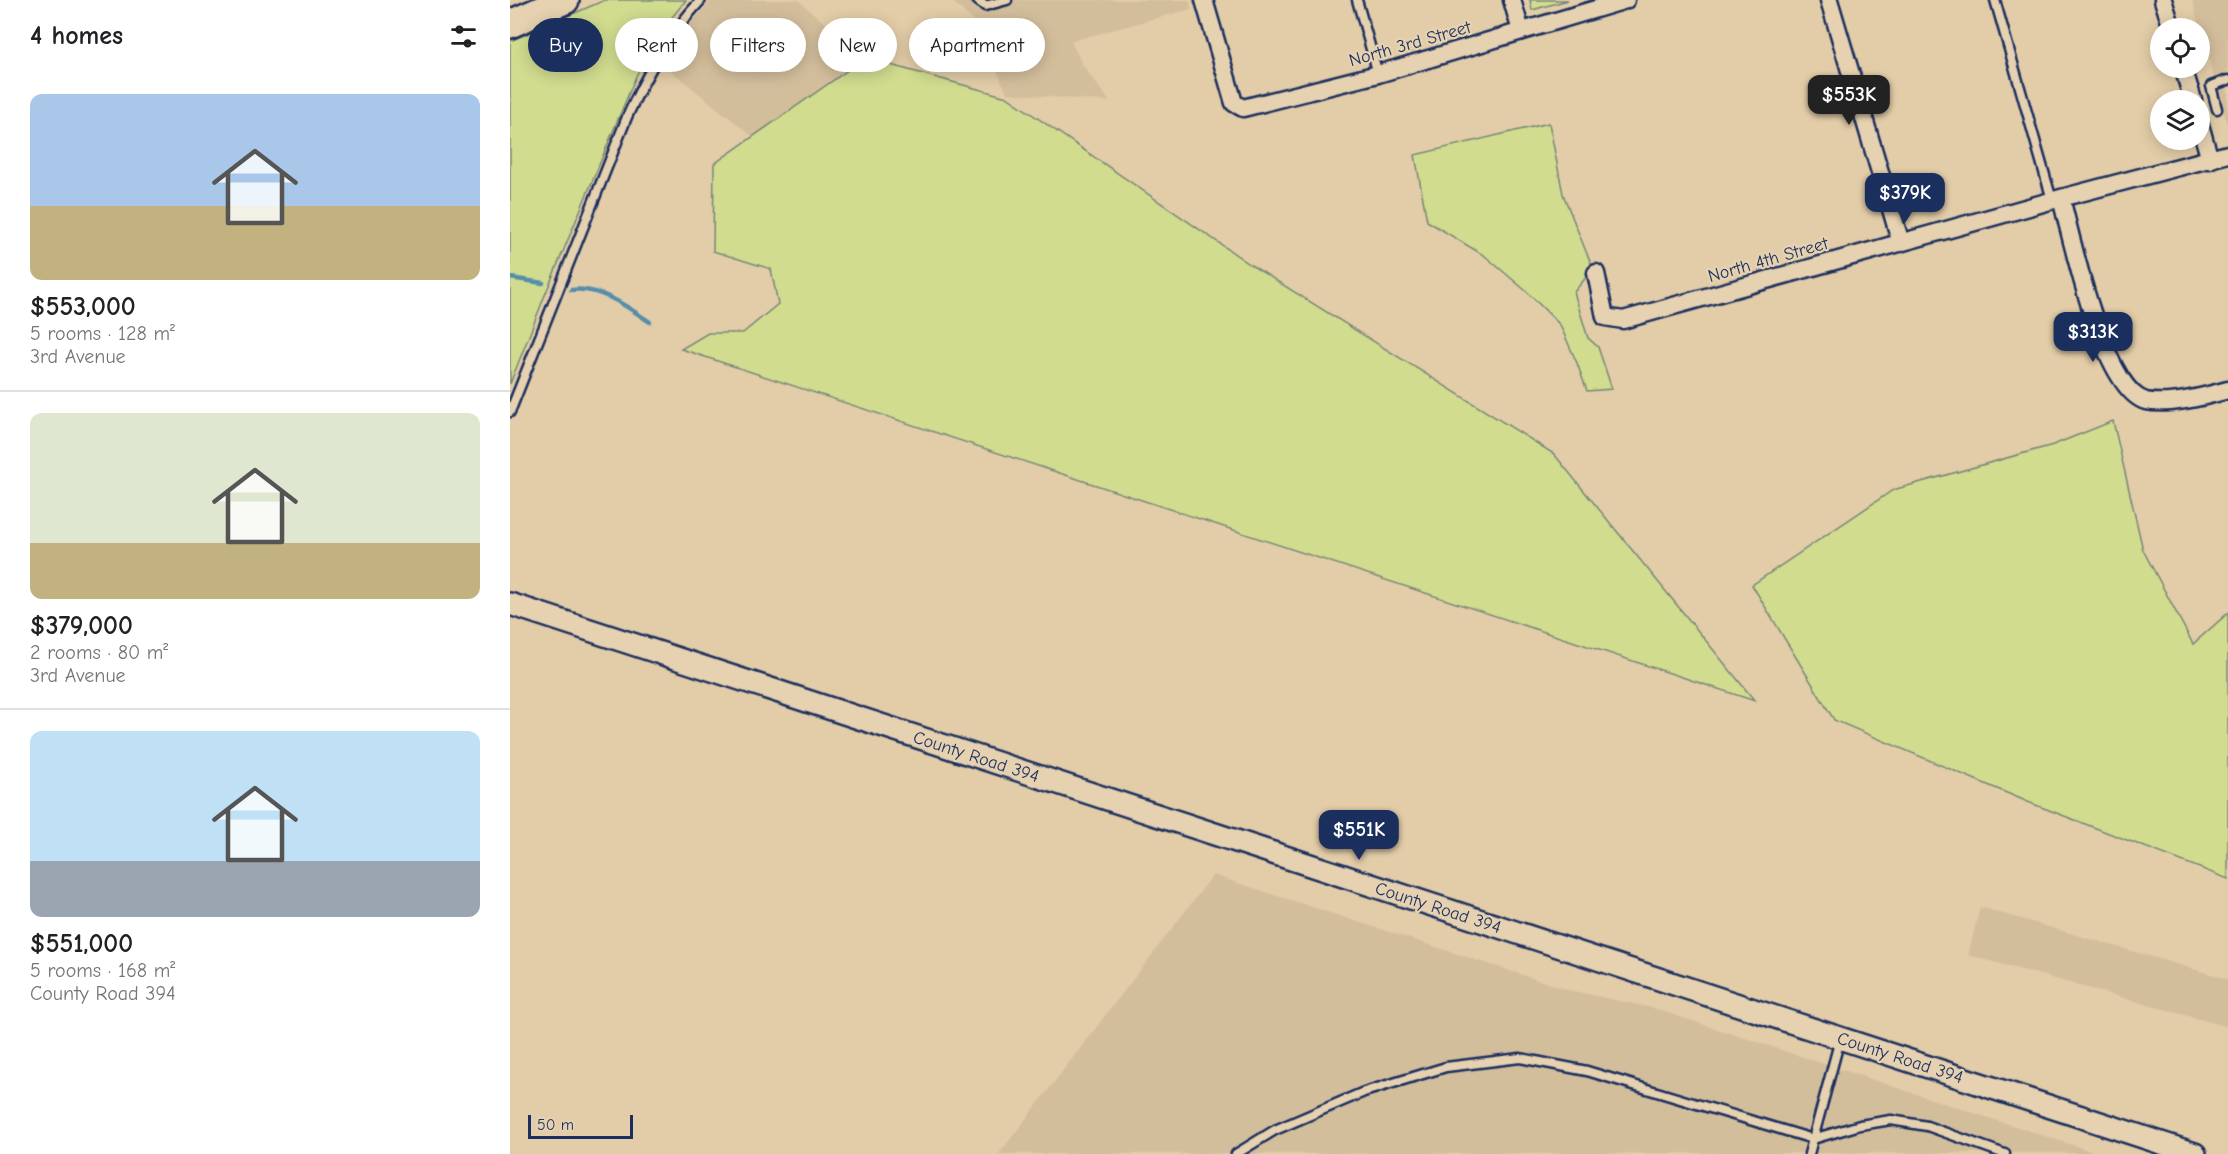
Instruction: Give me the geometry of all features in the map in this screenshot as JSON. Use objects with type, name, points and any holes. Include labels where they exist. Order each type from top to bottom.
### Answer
[{"type":"highway","points":[[510,24],[565,0]]},
{"type":"street","name":"North 3rd Street","points":[[1204,0],[1233,103],[1247,108],[1378,74],[1626,0]]},
{"type":"street","points":[[1512,0],[1521,31]]},
{"type":"street","points":[[1829,0],[1901,243]]},
{"type":"street","points":[[2163,0],[2169,18]]},
{"type":"street","points":[[2207,150],[2210,160]]},
{"type":"street","name":"North 4th Street","points":[[1596,273],[1605,317],[1623,320],[2056,199],[2228,154]]},
{"type":"street","points":[[2056,199],[2111,362],[2127,387],[2145,401],[2180,401],[2228,390]]},
{"type":"street","name":"County Road 394","points":[[510,604],[2195,1154]]},
{"type":"lane","points":[[510,412],[627,117],[641,87],[677,26],[701,0]]},
{"type":"lane","points":[[977,0],[985,6],[1007,0]]},
{"type":"lane","points":[[1357,0],[1378,74]]},
{"type":"lane","points":[[1995,0],[2056,199]]},
{"type":"lane","points":[[2217,109],[2211,86],[2228,80]]},
{"type":"lane","points":[[1809,1154],[1840,1038]]},
{"type":"lane","points":[[1236,1154],[1275,1130],[1364,1092],[1446,1067],[1520,1058],[1587,1071],[1813,1139],[1860,1125],[1891,1120],[1928,1126],[2005,1154]]},
{"type":"shaded area","points":[[711,0],[798,0],[819,18],[818,72],[845,72],[753,137],[672,72],[698,72],[698,18],[695,18]]},
{"type":"shaded area","points":[[950,0],[1189,0],[1191,9],[1071,41],[1082,64],[1110,102],[1007,93],[997,72],[1045,72],[1045,18],[971,18]]},
{"type":"shaded area","points":[[2192,0],[2228,0],[2228,128],[2210,64],[2210,18],[2197,18]]},
{"type":"shaded area","points":[[1213,875],[1569,990],[1653,1008],[2097,1153],[999,1154]]},
{"type":"shaded area","points":[[1980,907],[2228,979],[2228,1027],[1968,955]]},
{"type":"green space","points":[[605,0],[686,0],[671,18],[615,18],[615,72],[638,72],[510,384],[510,41],[528,33],[528,72],[603,72],[603,18],[563,18]]},
{"type":"green space","points":[[1530,0],[1568,0],[1532,10]]},
{"type":"green space","points":[[897,67],[909,72],[1007,97],[1251,265],[1554,454],[1755,701],[681,349],[708,333],[743,333],[778,304],[771,269],[713,251],[714,164],[845,72],[897,72]]},
{"type":"green space","points":[[1549,123],[1563,194],[1593,269],[1574,292],[1588,338],[1598,347],[1612,389],[1587,391],[1560,325],[1526,291],[1485,256],[1427,221],[1415,155]]},
{"type":"green space","points":[[2113,421],[2143,550],[2193,644],[2228,613],[2228,879],[2028,802],[1834,720],[1752,585],[1893,490],[2053,445]]},
{"type":"waterway","points":[[510,278],[543,283]]},
{"type":"waterway","points":[[571,290],[602,294],[623,304],[650,322]]}]
